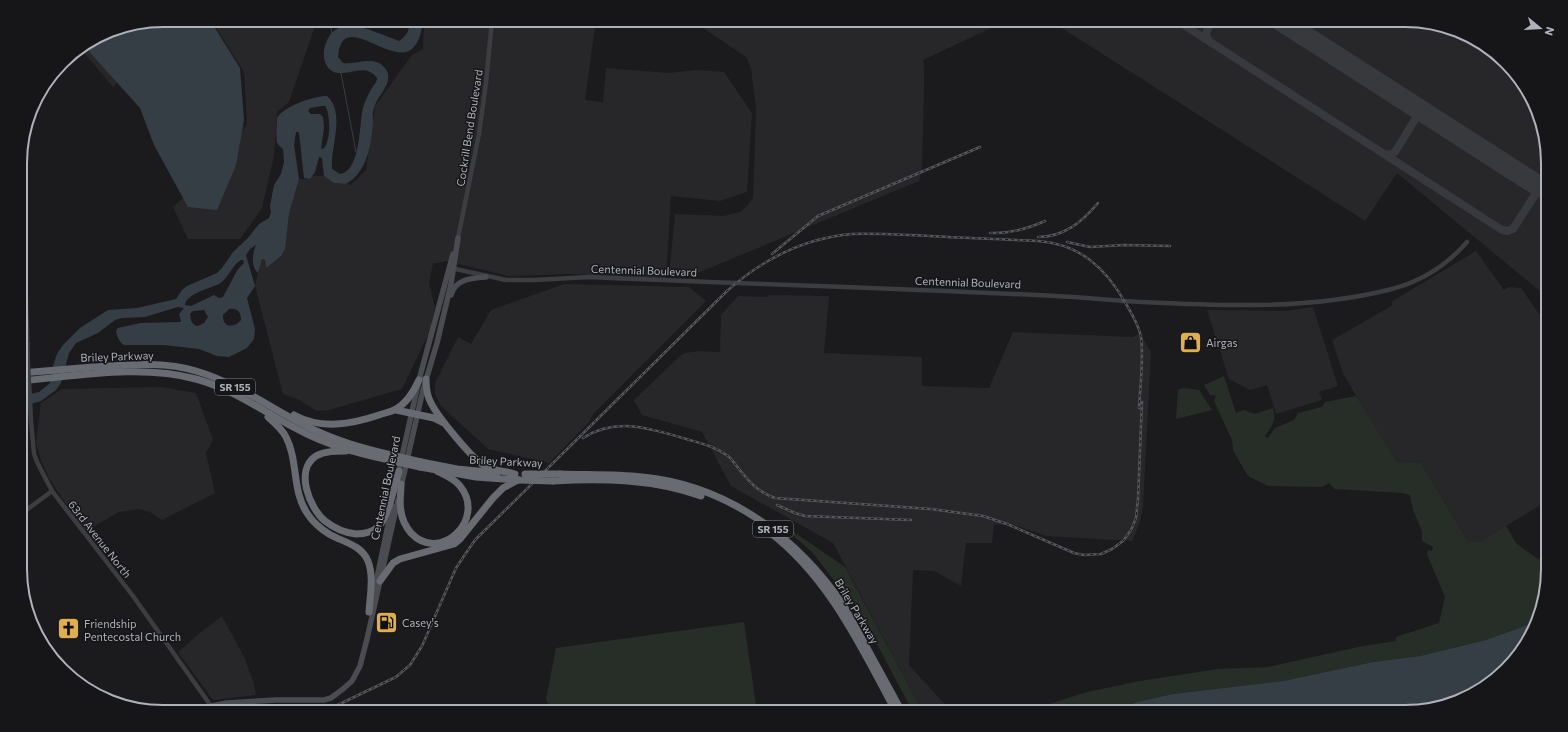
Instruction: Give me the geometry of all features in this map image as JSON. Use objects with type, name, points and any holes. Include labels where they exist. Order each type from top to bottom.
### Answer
[{"type":"highway","name":"Briley Parkway","points":[[27,380],[128,365],[174,366],[217,378],[310,428],[334,438],[390,457]]},
{"type":"highway","name":"Briley Parkway","points":[[27,372],[41,371],[68,373],[130,372],[175,375],[196,379],[214,385],[298,430],[354,452],[390,457],[420,464],[553,481],[599,480],[665,486],[714,500],[760,525],[786,545],[818,580],[840,610],[892,705]]},
{"type":"highway","points":[[196,371],[218,376],[298,417],[336,425],[361,421],[396,410],[422,380]]},
{"type":"highway","points":[[422,380],[430,402],[444,423],[480,463],[517,477]]},
{"type":"highway","points":[[247,402],[269,417],[281,428],[286,437],[290,446],[298,493],[308,515],[328,534],[356,547],[363,553],[368,561],[371,578],[369,612]]},
{"type":"highway","points":[[396,410],[439,419],[444,423]]},
{"type":"highway","points":[[354,452],[335,451],[315,457],[308,466],[306,472],[306,487],[313,507],[325,521],[338,529],[360,534],[374,530],[380,525],[399,471]]},
{"type":"highway","name":"Briley Parkway","points":[[420,464],[437,471],[476,477],[517,477],[525,474],[642,477],[692,487],[740,508],[781,534],[821,574],[844,606],[898,705]]},
{"type":"highway","points":[[401,484],[400,512],[407,528],[420,540],[436,543],[444,542],[451,539],[462,528],[466,521],[468,507],[465,494],[460,486],[437,471]]},
{"type":"highway","points":[[380,581],[393,563],[400,558],[454,544],[463,536],[493,498],[517,477]]},
{"type":"main road","name":"Centennial Boulevard","points":[[365,645],[369,612],[399,471],[458,238]]},
{"type":"main road","name":"Centennial Boulevard","points":[[422,380],[437,343],[451,268]]},
{"type":"main road","points":[[437,343],[443,328],[452,290],[465,280],[486,277]]},
{"type":"main road","name":"Centennial Boulevard","points":[[216,705],[261,701],[320,701],[331,698],[343,689],[357,674],[380,581],[401,484],[414,414]]},
{"type":"street","name":"Cockrill Bend Boulevard","points":[[458,238],[479,134],[491,27]]},
{"type":"street","name":"Centennial Boulevard","points":[[451,268],[486,277],[506,280],[589,278],[1056,296],[1140,302],[1270,305],[1340,299],[1402,286],[1439,267],[1457,253],[1467,242]]},
{"type":"street","name":"63rd Avenue North","points":[[27,320],[31,421],[35,456],[52,491],[133,596],[210,705]]},
{"type":"street","points":[[27,510],[52,491]]},
{"type":"shaded area","points":[[214,27],[240,68],[244,120],[236,165],[217,210],[188,207],[154,145],[140,108],[87,50],[111,37],[145,28]]},
{"type":"shaded area","points":[[215,27],[315,27],[289,102],[277,112],[274,156],[262,208],[240,239],[188,239],[173,207],[227,157],[247,123],[244,72]]},
{"type":"shaded area","points":[[344,27],[359,27],[399,41],[406,34],[408,27],[422,27],[419,39],[415,46],[403,53],[392,51],[357,38],[348,38],[341,43],[338,57],[343,63],[370,61],[380,63],[387,72],[388,77],[385,88],[373,110],[371,140],[366,158],[363,166],[352,179],[345,184],[334,183],[324,176],[322,158],[319,157],[315,172],[310,179],[304,178],[299,133],[296,132],[294,145],[299,179],[289,214],[285,249],[281,256],[266,268],[265,260],[262,259],[258,273],[255,270],[253,263],[256,245],[250,249],[246,255],[255,286],[247,298],[255,329],[254,339],[247,348],[229,357],[217,356],[199,349],[164,345],[124,345],[118,337],[116,331],[118,328],[141,323],[180,322],[179,314],[184,308],[178,307],[145,317],[122,318],[115,320],[98,333],[76,343],[69,353],[61,383],[56,390],[41,401],[27,405],[27,395],[39,392],[50,383],[57,354],[63,345],[80,328],[108,310],[137,308],[176,299],[182,290],[187,286],[217,273],[233,252],[248,238],[259,224],[269,218],[274,185],[281,174],[284,162],[283,149],[277,142],[277,118],[286,110],[300,102],[321,96],[327,96],[333,103],[336,112],[336,131],[332,169],[340,174],[347,171],[352,165],[358,146],[364,105],[377,78],[365,70],[345,73],[332,71],[327,66],[324,58],[326,43],[332,33],[339,28]],"holes":[[[325,106],[327,110],[329,122],[328,141],[323,149],[321,148],[324,128],[323,117],[320,114],[311,114],[308,111],[310,108]],[[241,260],[243,260],[244,263],[238,269],[223,297],[219,298],[214,295],[191,306],[185,305],[189,298],[219,284]],[[229,309],[238,311],[241,317],[241,320],[232,326],[226,324],[223,319],[223,315]],[[204,310],[208,317],[204,323],[198,326],[193,323],[190,314],[193,311]]]},
{"type":"shaded area","points":[[424,27],[595,27],[585,100],[603,102],[606,68],[668,73],[697,70],[724,72],[752,113],[747,192],[720,201],[671,196],[666,278],[570,274],[508,276],[446,261],[433,263],[429,283],[435,307],[429,333],[402,389],[329,410],[317,411],[300,400],[283,394],[255,286],[260,263],[262,259],[265,260],[266,268],[287,227],[289,214],[299,179],[310,179],[312,176],[324,176],[338,184],[348,183],[350,186],[366,170],[375,106],[412,55],[423,49]]},
{"type":"shaded area","points":[[701,27],[993,27],[923,60],[924,88],[922,169],[919,181],[688,277],[669,276],[675,214],[724,216],[740,212],[753,198],[756,109],[751,68],[746,57]]},
{"type":"shaded area","points":[[1060,27],[1423,28],[1457,37],[1488,55],[1513,80],[1523,95],[1531,111],[1540,145],[1541,292],[1397,173],[1365,221]]},
{"type":"shaded area","points":[[107,39],[126,74],[113,87],[84,53]]},
{"type":"shaded area","points":[[1476,251],[1504,290],[1508,287],[1521,288],[1539,314],[1541,314],[1541,505],[1480,542],[1467,540],[1421,463],[1396,461],[1380,438],[1343,373],[1332,340],[1393,305],[1391,302]]},
{"type":"shaded area","points":[[564,284],[689,287],[706,301],[593,414],[589,422],[549,463],[488,449],[440,405],[435,394],[435,383],[458,337],[471,344],[491,310]]},
{"type":"shaded area","points":[[769,295],[829,296],[824,353],[922,357],[922,386],[989,388],[1013,332],[1133,337],[1140,333],[1151,352],[1143,505],[1140,522],[1132,541],[1046,536],[1017,526],[994,524],[992,543],[966,543],[961,586],[934,571],[913,570],[909,665],[946,705],[919,705],[833,543],[731,486],[702,432],[642,415],[634,400],[685,353],[699,351],[720,352],[721,315],[738,296],[769,297]]},
{"type":"shaded area","points":[[1313,307],[1338,386],[1319,392],[1322,400],[1276,414],[1267,385],[1250,390],[1229,379],[1207,310],[1286,311]]},
{"type":"shaded area","points":[[1224,376],[1236,413],[1244,410],[1255,414],[1273,408],[1274,419],[1272,426],[1265,436],[1268,438],[1275,428],[1294,420],[1298,413],[1322,407],[1325,402],[1356,396],[1396,461],[1421,463],[1467,540],[1480,542],[1506,526],[1516,543],[1539,560],[1541,554],[1540,587],[1529,624],[1486,640],[1420,656],[1373,662],[1283,681],[1173,694],[1127,705],[1046,705],[1087,692],[1140,681],[1218,669],[1268,667],[1363,646],[1396,641],[1396,637],[1439,623],[1445,597],[1427,554],[1428,550],[1432,551],[1433,547],[1422,541],[1422,531],[1413,510],[1410,495],[1402,493],[1335,489],[1329,483],[1322,487],[1268,486],[1250,477],[1246,473],[1233,450],[1232,440],[1214,401],[1216,396],[1210,395],[1204,385]]},
{"type":"shaded area","points":[[161,387],[196,393],[213,440],[206,453],[215,493],[162,520],[150,512],[139,509],[119,512],[84,532],[49,478],[41,460],[36,443],[41,403],[62,389]]},
{"type":"shaded area","points":[[1183,388],[1199,390],[1212,410],[1176,419],[1178,390]]},
{"type":"shaded area","points":[[775,519],[845,567],[919,705],[909,705],[869,629],[865,626],[853,601],[842,591],[814,554]]},
{"type":"shaded area","points":[[222,616],[245,659],[254,684],[256,695],[213,700],[178,652]]},
{"type":"shaded area","points":[[744,622],[756,705],[549,705],[546,699],[556,648]]},
{"type":"shaded area","points":[[1529,624],[1513,652],[1488,677],[1457,695],[1432,702],[1414,705],[1127,705],[1173,694],[1283,681],[1373,662],[1420,656],[1486,640]]},
{"type":"waterway","points":[[331,27],[332,33]]},
{"type":"waterway","points":[[341,73],[356,152]]},
{"type":"taxiway","points":[[1187,27],[1502,230],[1507,231],[1513,229],[1540,187]]},
{"type":"taxiway","points":[[1209,27],[1206,33],[1210,42]]},
{"type":"taxiway","points":[[1385,154],[1390,155],[1395,152],[1416,118],[1417,113],[1414,107]]},
{"type":"taxiway","points":[[1416,118],[1422,115],[1428,116]]},
{"type":"runway","points":[[1291,27],[1540,187]]},
{"type":"railway","points":[[772,254],[818,216],[980,147]]},
{"type":"railway","points":[[1038,237],[1056,234],[1072,227],[1086,216],[1098,203]]},
{"type":"railway","points":[[990,233],[1004,233],[1018,230],[1045,221]]},
{"type":"railway","points":[[338,705],[396,677],[410,665],[422,646],[456,568],[475,540],[727,291],[755,269],[801,245],[834,236],[852,234],[881,234],[1038,241],[1067,247],[1090,260],[1110,279],[1131,312],[1139,328],[1142,354],[1139,408]]},
{"type":"railway","points":[[1067,242],[1090,247],[1124,245],[1170,246]]},
{"type":"railway","points":[[583,438],[595,432],[620,426],[645,428],[707,445],[718,450],[730,458],[754,486],[762,492],[775,498],[931,509],[983,516],[1007,524],[1074,553],[1084,555],[1101,554],[1112,549],[1123,541],[1131,530],[1136,518],[1142,402]]},
{"type":"railway","points":[[777,505],[805,516],[911,520]]},
{"type":"place","name":"Airgas","points":[[1191,342]]},
{"type":"place","name":"Casey's","points":[[387,622]]},
{"type":"place","name":"Friendship Pentecostal Church","points":[[68,629]]}]
